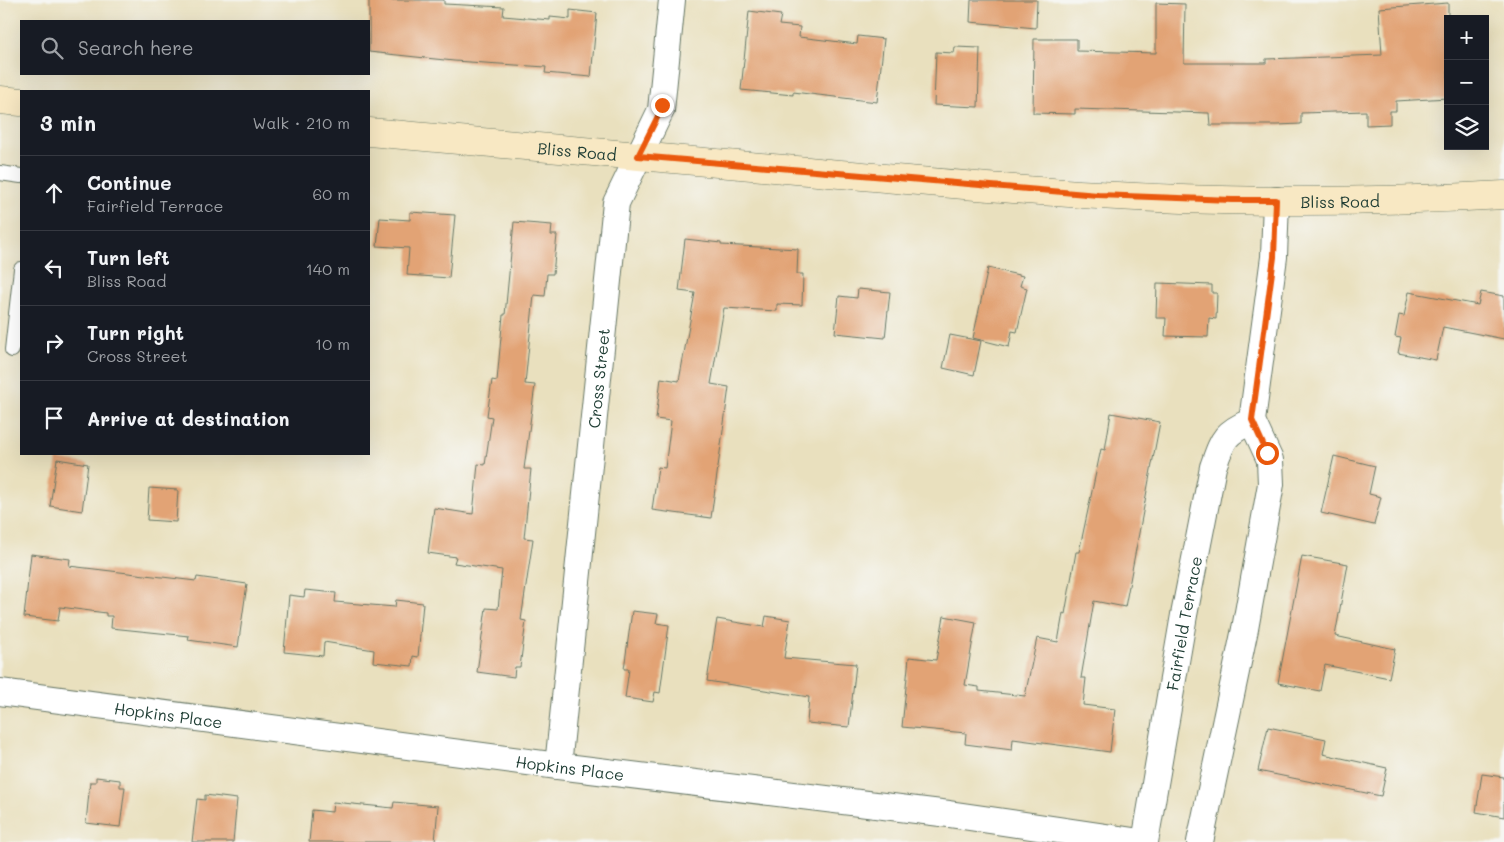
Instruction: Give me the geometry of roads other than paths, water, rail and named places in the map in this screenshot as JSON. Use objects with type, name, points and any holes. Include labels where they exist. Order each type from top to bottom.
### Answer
[{"type":"main road","points":[[0,100],[20,102]]},
{"type":"main road","name":"Bliss Road","points":[[370,132],[1098,195],[1232,200],[1397,200],[1504,195]]},
{"type":"street","name":"Cross Street","points":[[558,766],[616,203],[661,110],[672,0]]},
{"type":"street","points":[[1200,842],[1245,629],[1271,484],[1270,460],[1252,420],[1274,257],[1276,200]]},
{"type":"street","name":"Fairfield Terrace","points":[[1145,842],[1184,615],[1213,467],[1228,434],[1252,420]]},
{"type":"street","name":"Hopkins Place","points":[[0,692],[558,766],[949,814],[1140,842]]},
{"type":"lane","points":[[0,174],[20,176]]},
{"type":"lane","points":[[12,350],[20,278]]}]
